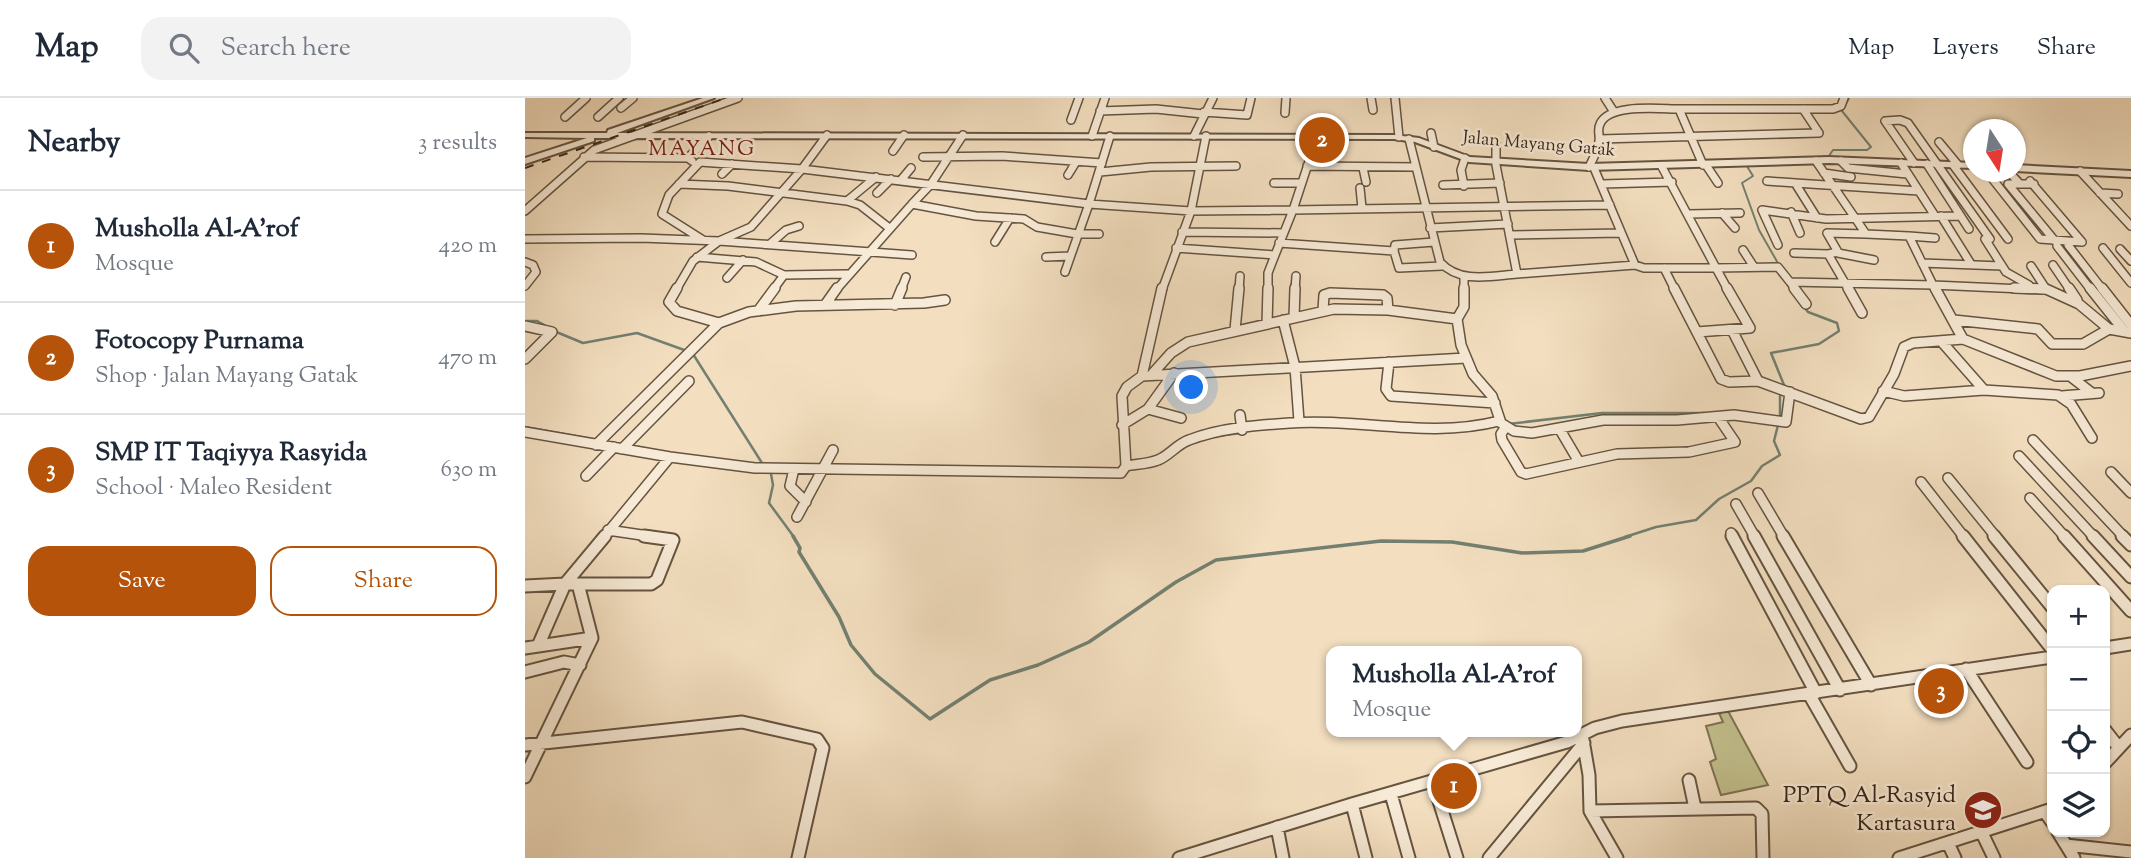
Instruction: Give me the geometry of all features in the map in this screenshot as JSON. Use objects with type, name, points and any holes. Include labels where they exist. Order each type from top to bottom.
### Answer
[{"type":"street","points":[[565,117],[586,98]]},
{"type":"street","points":[[598,117],[619,98]]},
{"type":"street","points":[[621,108],[633,98]]},
{"type":"street","points":[[525,161],[710,98]]},
{"type":"street","points":[[525,211],[584,157],[599,147],[738,98]]},
{"type":"street","points":[[1071,120],[1079,98]]},
{"type":"street","points":[[1092,136],[1105,98]]},
{"type":"street","points":[[1194,136],[1203,113],[1213,98]]},
{"type":"street","points":[[1245,123],[1251,98]]},
{"type":"street","points":[[1285,113],[1286,98]]},
{"type":"street","points":[[1371,98],[1373,110]]},
{"type":"street","points":[[1395,98],[1399,137]]},
{"type":"street","points":[[1605,98],[1614,112]]},
{"type":"street","points":[[1734,98],[1741,109]]},
{"type":"street","points":[[1635,265],[1602,184],[1592,167],[1600,139],[1598,127],[1614,112],[1679,109],[1833,109],[1842,106],[1845,98]]},
{"type":"street","points":[[1100,111],[1159,109],[1247,115]]},
{"type":"street","points":[[1679,109],[1705,165],[1718,183]]},
{"type":"street","points":[[1600,139],[1819,133],[1803,109]]},
{"type":"street","points":[[1915,163],[1885,121],[1900,120],[1908,123],[1987,239],[2001,266],[2015,279],[2036,288]]},
{"type":"street","points":[[585,135],[616,130]]},
{"type":"street","points":[[1431,133],[1434,147]]},
{"type":"street","points":[[525,135],[601,135]]},
{"type":"street","name":"Jalan Mayang Gatak","points":[[601,135],[1399,137],[1465,158],[1592,167],[1816,161],[1963,165]]},
{"type":"street","points":[[754,224],[802,169],[827,135]]},
{"type":"street","points":[[893,151],[904,135]]},
{"type":"street","points":[[825,305],[846,274],[931,184],[964,135]]},
{"type":"street","points":[[688,158],[709,136]]},
{"type":"street","points":[[1065,272],[1110,136]]},
{"type":"street","points":[[1142,376],[1168,268],[1191,211],[1206,136]]},
{"type":"street","points":[[1267,324],[1268,274],[1317,137]]},
{"type":"street","points":[[1409,139],[1434,242],[1442,266],[1453,274],[1517,274],[1635,265],[1664,268],[1779,267],[1806,304]]},
{"type":"street","points":[[1939,142],[2008,239]]},
{"type":"street","points":[[1496,144],[1500,183],[1517,274]]},
{"type":"street","points":[[923,157],[1002,156],[1103,163]]},
{"type":"street","points":[[584,157],[688,158],[700,162],[802,169],[901,180],[1008,197],[1191,211],[1610,205]]},
{"type":"street","points":[[1464,186],[1461,170],[1465,158]]},
{"type":"street","points":[[1816,161],[1866,234]]},
{"type":"street","points":[[1841,161],[1848,168],[1907,174]]},
{"type":"street","points":[[700,162],[669,195],[662,216],[703,240]]},
{"type":"street","points":[[1068,175],[1076,162]]},
{"type":"street","points":[[1901,163],[1971,264]]},
{"type":"street","points":[[722,174],[733,164]]},
{"type":"street","points":[[1927,164],[1969,229]]},
{"type":"street","points":[[1100,172],[1161,166],[1235,166]]},
{"type":"street","points":[[1157,180],[1161,166]]},
{"type":"street","points":[[1307,166],[1416,167]]},
{"type":"street","points":[[1662,167],[1750,326],[1748,329],[1697,332]]},
{"type":"street","points":[[901,180],[911,168]]},
{"type":"street","points":[[1362,208],[1363,168]]},
{"type":"street","points":[[2026,169],[2131,174]]},
{"type":"street","points":[[1872,170],[1881,189]]},
{"type":"street","points":[[2080,171],[2131,226]]},
{"type":"street","points":[[1824,173],[1851,177]]},
{"type":"street","points":[[839,211],[876,177]]},
{"type":"street","points":[[877,192],[891,179]]},
{"type":"street","points":[[1767,181],[1919,191]]},
{"type":"street","points":[[1995,182],[2039,237],[2056,243],[2082,242],[2031,181],[2008,184],[2056,243],[2129,330]]},
{"type":"street","points":[[1602,184],[1672,182]]},
{"type":"street","points":[[1274,183],[1301,183]]},
{"type":"street","points":[[1443,185],[1500,183]]},
{"type":"street","points":[[1796,183],[1817,218]]},
{"type":"street","points":[[679,184],[728,186],[847,201],[860,205],[886,230]]},
{"type":"street","points":[[2100,193],[2118,194]]},
{"type":"street","points":[[912,204],[977,216],[1028,220],[1037,227],[1077,234],[1099,234]]},
{"type":"street","points":[[1778,245],[1762,210],[1791,212],[1817,218],[1960,216]]},
{"type":"street","points":[[1688,214],[1741,212]]},
{"type":"street","points":[[1791,212],[1800,233]]},
{"type":"street","points":[[1722,213],[1735,228]]},
{"type":"street","points":[[995,242],[1010,218]]},
{"type":"street","points":[[719,323],[677,311],[669,302],[697,257],[719,241],[754,224],[769,223]]},
{"type":"street","points":[[1430,228],[1508,224]]},
{"type":"street","points":[[770,244],[786,229],[799,226]]},
{"type":"street","points":[[1182,232],[1283,233]]},
{"type":"street","points":[[1510,235],[1621,233]]},
{"type":"street","points":[[1838,253],[1828,233],[1935,237]]},
{"type":"street","points":[[1909,236],[1963,340]]},
{"type":"street","points":[[525,239],[703,240],[912,255]]},
{"type":"street","points":[[1434,242],[1395,245],[1399,268],[1442,266]]},
{"type":"street","points":[[1279,243],[1394,251]]},
{"type":"street","points":[[2068,245],[2129,330]]},
{"type":"street","points":[[1175,248],[1275,255]]},
{"type":"street","points":[[2103,248],[2131,282]]},
{"type":"street","points":[[2120,249],[2131,261]]},
{"type":"street","points":[[1743,250],[1754,267]]},
{"type":"street","points":[[1794,253],[1838,253],[1874,260]]},
{"type":"street","points":[[1828,254],[1862,313]]},
{"type":"street","points":[[1046,257],[1070,256]]},
{"type":"street","points":[[697,257],[763,264],[784,275],[846,274]]},
{"type":"street","points":[[727,278],[743,260]]},
{"type":"street","points":[[525,262],[533,265],[536,272],[525,286]]},
{"type":"street","points":[[1922,263],[2001,266]]},
{"type":"street","points":[[2053,265],[2079,303],[2109,329]]},
{"type":"street","points":[[2031,267],[2046,289]]},
{"type":"street","points":[[1664,268],[1721,379],[1729,382],[1758,381],[1866,419],[1894,374],[1904,347],[1913,343],[1963,340],[2048,374],[2070,376],[2131,366]]},
{"type":"street","points":[[758,311],[784,275]]},
{"type":"street","points":[[1235,330],[1240,276]]},
{"type":"street","points":[[1294,317],[1296,276]]},
{"type":"street","points":[[1464,276],[1464,307],[1457,319],[1466,358],[1475,378],[1495,402],[1502,425],[1502,440],[1523,474],[1579,462],[1642,453],[1660,455],[1735,442],[1718,416]]},
{"type":"street","points":[[895,305],[906,277]]},
{"type":"street","points":[[1790,282],[2036,288],[2046,289],[2079,303]]},
{"type":"street","points":[[1323,310],[1324,295],[1329,293],[1383,295],[1387,298],[1388,310]]},
{"type":"street","points":[[596,445],[719,323],[758,311],[945,300]]},
{"type":"street","points":[[1153,373],[1180,346],[1323,310],[1388,310],[1457,319]]},
{"type":"street","points":[[1283,320],[1294,367],[1299,421]]},
{"type":"street","points":[[1955,324],[2038,329],[2052,344],[2083,344],[2109,329],[2129,330]]},
{"type":"street","points":[[525,326],[552,332],[525,359]]},
{"type":"street","points":[[1732,330],[1758,381]]},
{"type":"street","points":[[1941,341],[1983,390]]},
{"type":"street","points":[[1126,468],[1122,425],[1123,392],[1142,376],[1153,373],[1466,358]]},
{"type":"street","points":[[1389,362],[1386,389],[1391,396],[1495,402]]},
{"type":"street","points":[[1122,425],[1148,409],[1174,373]]},
{"type":"street","points":[[1883,391],[1907,396],[1983,390],[2062,396],[2095,393],[2070,376]]},
{"type":"street","points":[[586,476],[689,381]]},
{"type":"street","points":[[525,432],[670,457],[755,468],[1107,474],[1159,460],[1187,439],[1299,421],[1445,430],[1502,425],[1526,434],[1603,419],[1667,420],[1741,414],[1787,421],[1790,392]]},
{"type":"street","points":[[2062,396],[2071,404],[2092,438]]},
{"type":"street","points":[[1148,409],[1181,418]]},
{"type":"street","points":[[1240,415],[1242,430]]},
{"type":"street","points":[[1559,428],[1579,462]]},
{"type":"street","points":[[2033,440],[2131,545]]},
{"type":"street","points":[[797,517],[833,450]]},
{"type":"street","points":[[2019,456],[2131,577]]},
{"type":"street","points":[[538,646],[565,584],[670,457]]},
{"type":"street","points":[[794,469],[790,486],[806,502]]},
{"type":"street","points":[[2111,472],[2131,493]]},
{"type":"street","points":[[1948,478],[2047,601]]},
{"type":"street","points":[[1921,482],[2047,652]]},
{"type":"street","points":[[1758,493],[1871,685]]},
{"type":"street","points":[[2030,498],[2131,611]]},
{"type":"street","points":[[1736,504],[1840,690]]},
{"type":"street","points":[[525,586],[651,584],[657,580],[673,540],[608,530]]},
{"type":"street","points":[[1731,533],[1850,766]]},
{"type":"street","points":[[525,777],[592,638],[578,584]]},
{"type":"street","points":[[525,649],[592,638]]},
{"type":"street","points":[[2110,647],[2131,644]]},
{"type":"street","points":[[1489,858],[1583,739],[1595,728],[1644,716],[1840,690],[2047,658]]},
{"type":"street","points":[[525,672],[564,662],[582,661]]},
{"type":"street","points":[[1966,669],[2027,762]]},
{"type":"street","points":[[525,745],[742,722],[817,738],[823,748],[798,858]]},
{"type":"street","points":[[2110,758],[2131,735]]},
{"type":"street","points":[[2110,736],[2119,748]]},
{"type":"street","points":[[1179,858],[1217,852],[1277,827],[1583,739]]},
{"type":"street","points":[[1583,739],[1590,775],[1590,811],[1616,858]]},
{"type":"street","points":[[1689,780],[1695,808]]},
{"type":"street","points":[[1433,782],[1457,858]]},
{"type":"street","points":[[1391,794],[1409,858]]},
{"type":"street","points":[[1352,804],[1366,858]]},
{"type":"street","points":[[1590,811],[1756,807],[1763,818],[1763,858]]},
{"type":"street","points":[[1899,858],[1948,843],[1984,838],[2047,819]]},
{"type":"street","points":[[1277,827],[1283,858]]},
{"type":"street","points":[[2062,837],[2074,858]]},
{"type":"street","points":[[1984,838],[1993,858]]},
{"type":"street","points":[[1948,843],[1955,858]]},
{"type":"street","points":[[2066,845],[2131,852]]},
{"type":"shaded area","points":[[1728,711],[1768,785],[1721,795],[1710,762],[1716,759],[1706,726],[1723,722],[1719,713]]},
{"type":"waterway","points":[[1837,106],[1840,98]]},
{"type":"waterway","points":[[1827,159],[1833,150],[1867,150],[1871,147],[1842,111],[1849,98]]},
{"type":"waterway","points":[[1745,163],[1753,176],[1742,183],[1759,230],[1779,265]]},
{"type":"waterway","points":[[1784,385],[1771,353],[1819,344],[1839,331],[1837,323],[1808,312],[1804,307]]},
{"type":"waterway","points":[[525,321],[537,321],[548,327]]},
{"type":"waterway","points":[[554,331],[583,343],[637,333],[687,351]]},
{"type":"waterway","points":[[693,354],[762,463]]},
{"type":"waterway","points":[[1780,394],[1780,418]]},
{"type":"waterway","points":[[1508,424],[1602,413],[1704,413]]},
{"type":"waterway","points":[[1625,537],[1656,527],[1696,520],[1719,499],[1751,481],[1762,466],[1780,455],[1774,441],[1778,425]]},
{"type":"waterway","points":[[525,427],[592,439]]},
{"type":"waterway","points":[[1446,432],[1467,431]]},
{"type":"waterway","points":[[1217,436],[1241,433]]},
{"type":"waterway","points":[[639,447],[654,450]]},
{"type":"waterway","points":[[771,474],[773,485],[769,503],[794,537]]},
{"type":"waterway","points":[[793,536],[800,548],[799,552],[839,617],[851,645],[875,674],[930,719],[990,680],[1038,665],[1089,642],[1176,582],[1216,560],[1381,541],[1452,542],[1522,553],[1583,551],[1630,536]]},
{"type":"railway","points":[[525,168],[726,98]]},
{"type":"place","name":"Fotocopy Purnama","points":[[1322,140]]},
{"type":"place","name":"SMP IT Taqiyya Rasyida","points":[[1941,691]]},
{"type":"place","name":"Musholla Al-A'rof","points":[[1454,786]]},
{"type":"place","name":"PPTQ Al-Rasyid Kartasura","points":[[1983,810]]},
{"type":"district","name":"MAYANG","points":[[702,150]]}]
